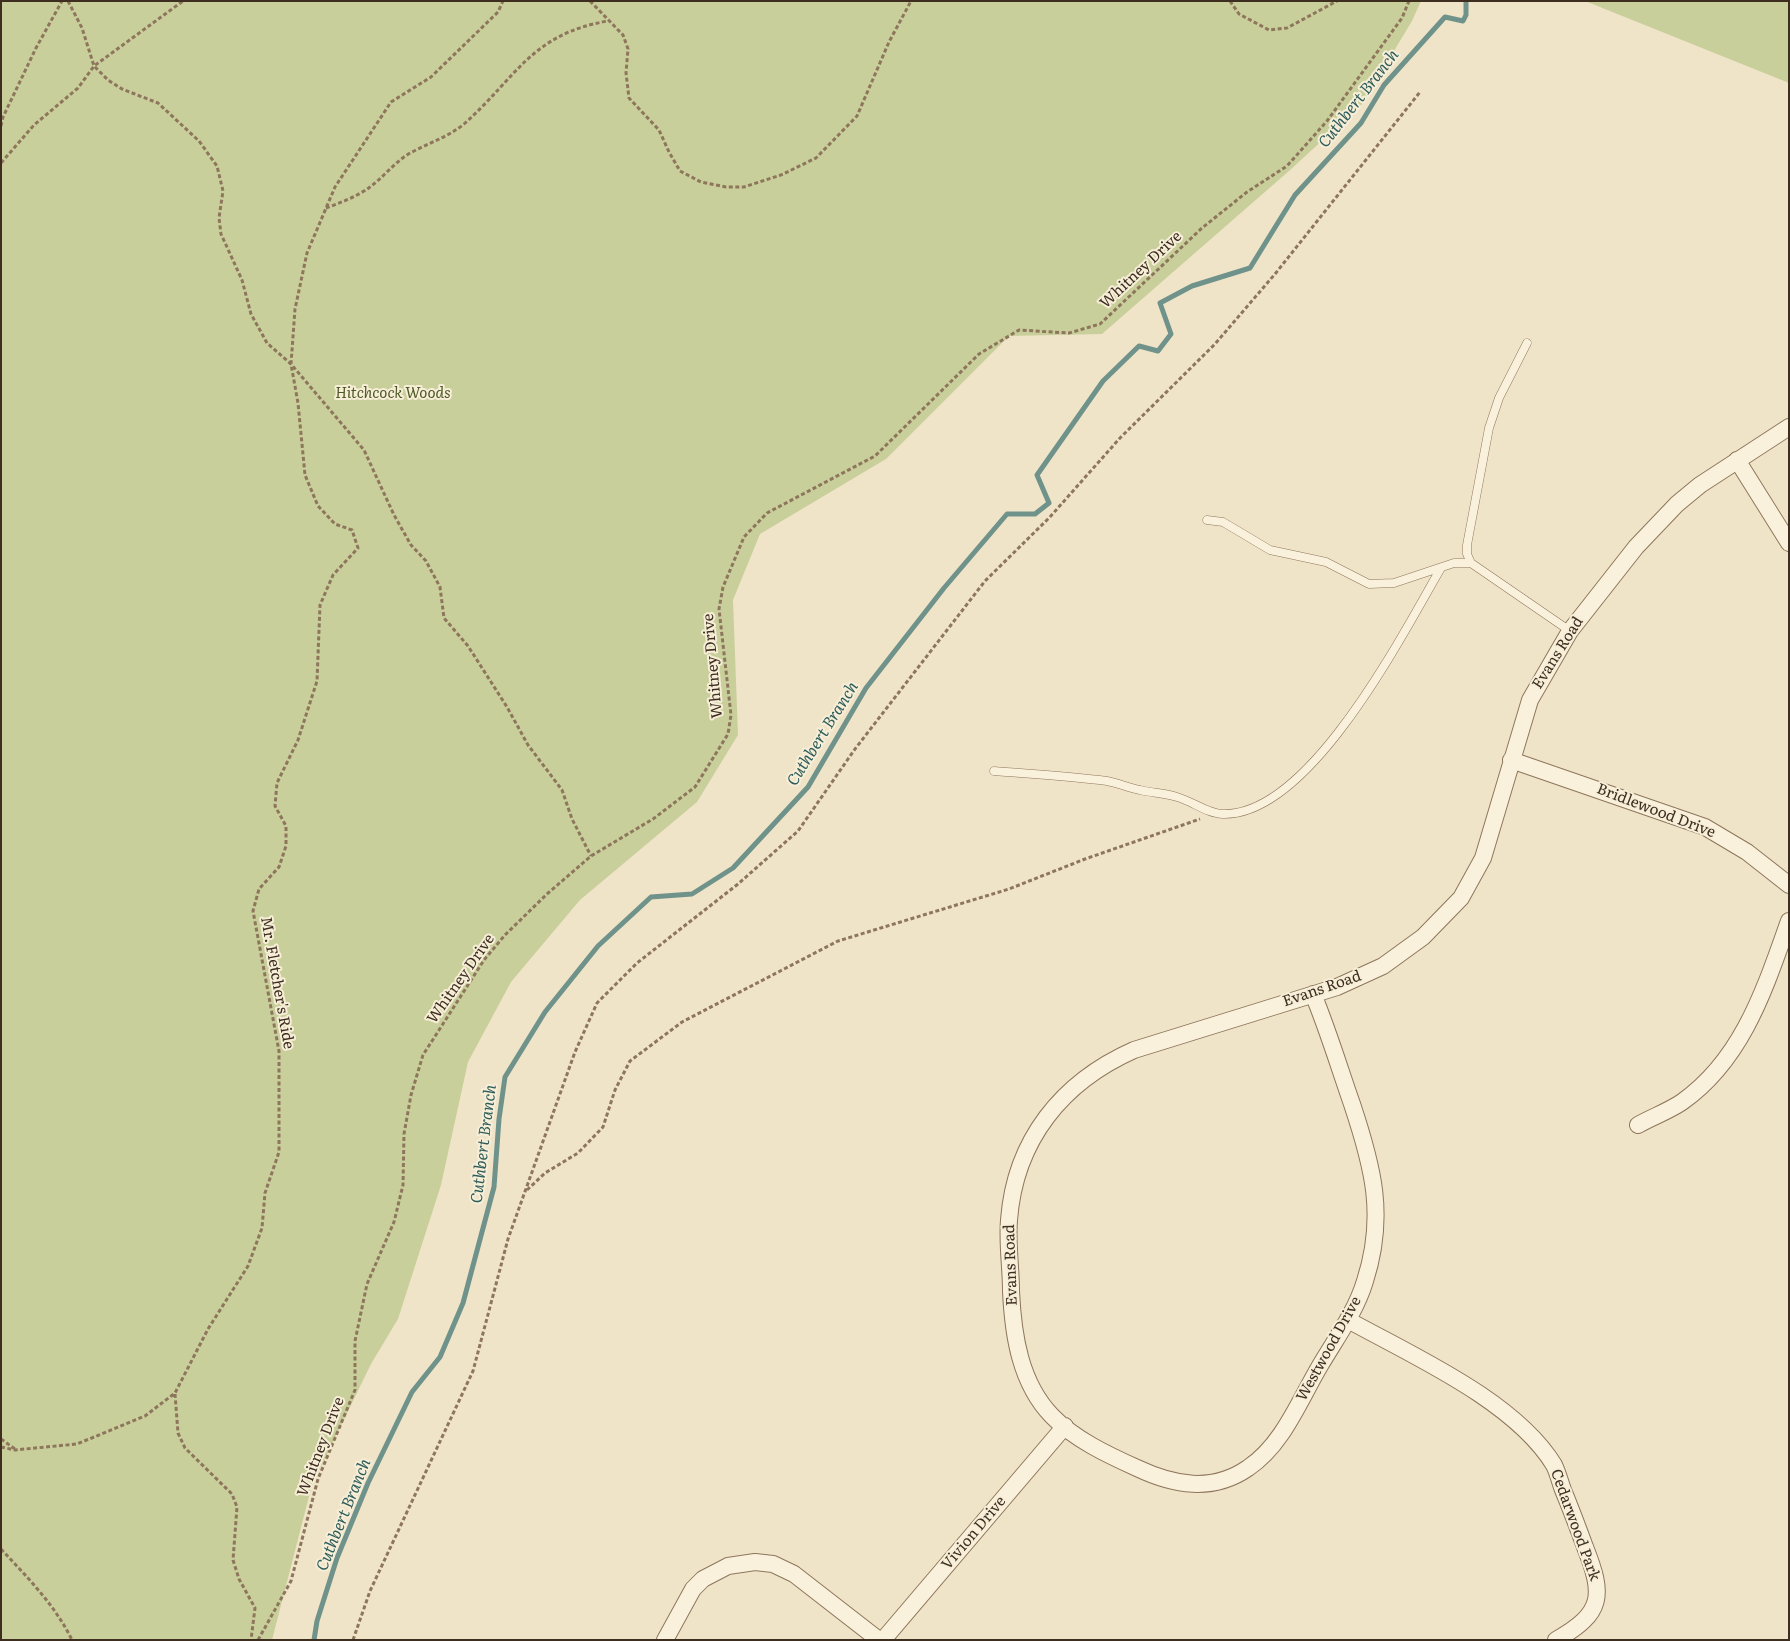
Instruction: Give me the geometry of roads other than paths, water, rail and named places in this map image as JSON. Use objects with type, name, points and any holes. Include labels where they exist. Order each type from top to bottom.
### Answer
[{"type":"street","name":"Evans Road","points":[[1065,1426],[1052,1416],[1033,1390],[1018,1352],[1012,1312],[1008,1240],[1009,1218],[1018,1174],[1039,1128],[1065,1095],[1091,1073],[1115,1059],[1143,1047],[1360,978],[1383,966],[1423,938],[1461,898],[1483,858],[1530,700],[1570,631],[1656,525],[1700,485],[1789,427]]},
{"type":"street","points":[[1737,460],[1789,543]]},
{"type":"street","name":"Bridlewood Drive","points":[[1511,760],[1705,827],[1747,852],[1789,885]]},
{"type":"street","points":[[1638,1125],[1682,1103],[1706,1082],[1734,1050],[1748,1026],[1789,921]]},
{"type":"street","name":"Westwood Drive","points":[[1065,1426],[1087,1442],[1119,1460],[1170,1482],[1201,1484],[1232,1477],[1259,1460],[1289,1422],[1348,1320],[1366,1280],[1374,1240],[1375,1195],[1372,1164],[1332,1040],[1313,994]]},
{"type":"street","name":"Cedarwood Park","points":[[1348,1320],[1474,1391],[1496,1406],[1535,1442],[1554,1466],[1595,1572],[1598,1595],[1589,1617],[1576,1629],[1556,1640]]},
{"type":"street","name":"Vivion Drive","points":[[883,1640],[1065,1426]]},
{"type":"street","points":[[665,1640],[693,1589],[703,1579],[728,1566],[755,1562],[773,1564],[794,1574],[879,1640]]},
{"type":"lane","points":[[1526,342],[1499,398],[1489,428],[1467,545],[1467,554],[1471,563],[1570,631]]},
{"type":"lane","points":[[1206,520],[1223,522],[1270,550],[1326,562],[1369,584],[1394,583],[1454,563],[1471,563]]},
{"type":"lane","points":[[994,771],[1109,781],[1138,790],[1178,797],[1220,814],[1236,814],[1265,804],[1294,781],[1321,752],[1360,704],[1441,568]]},
{"type":"waterway","name":"Cuthbert Branch","points":[[314,1640],[317,1621],[337,1558],[368,1483],[412,1392],[440,1357],[463,1303],[494,1187],[499,1119],[505,1077],[545,1012],[598,946],[651,897],[692,894],[733,868],[808,787],[866,688],[944,588],[1007,514],[1035,514],[1049,503],[1037,475],[1103,381],[1139,346],[1158,351],[1171,334],[1160,303],[1192,286],[1250,268],[1295,195],[1361,123],[1384,85],[1445,17],[1463,21],[1466,15],[1466,1]]},
{"type":"park label","name":"Hitchcock Woods","points":[[393,394]]}]
